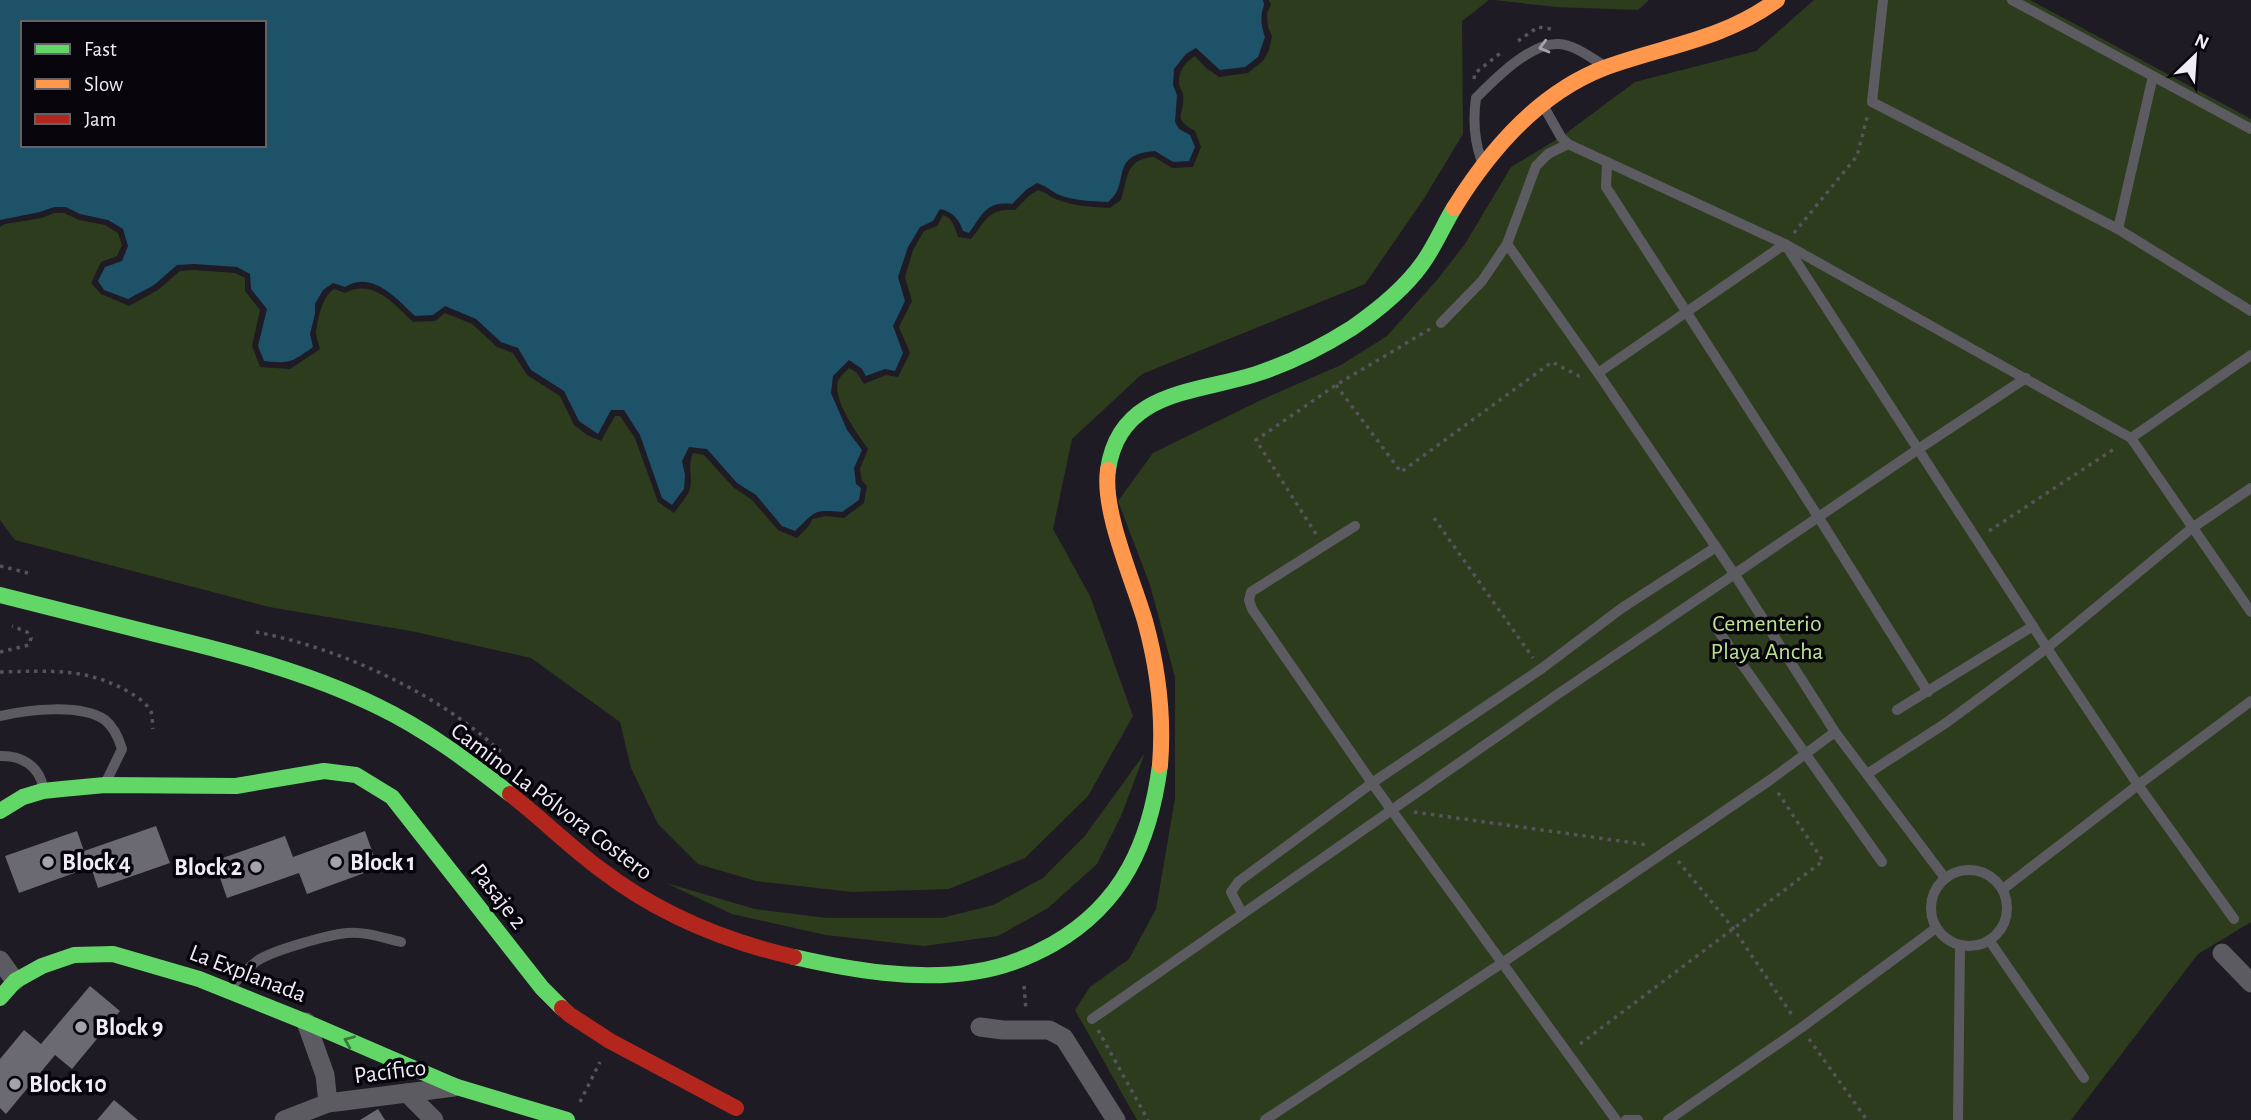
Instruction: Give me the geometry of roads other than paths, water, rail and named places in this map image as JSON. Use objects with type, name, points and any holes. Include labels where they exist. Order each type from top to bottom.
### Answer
[{"type":"main road","name":"Camino La Pólvora Costero","points":[[0,595],[251,659],[379,707],[412,724],[470,764],[631,891],[718,936],[788,956],[846,967],[917,975],[952,975],[988,970],[1021,960],[1065,935],[1097,912],[1115,891],[1146,831],[1158,782],[1163,753],[1154,660],[1107,500],[1108,470],[1117,441],[1135,416],[1159,399],[1179,391],[1264,372],[1312,351],[1363,320],[1421,267],[1449,216],[1484,167],[1513,128],[1542,104],[1562,90],[1606,67],[1740,26],[1777,0]]},
{"type":"main road","name":"Pasaje 2","points":[[105,785],[236,786],[324,771],[356,775],[392,797],[542,988],[570,1015],[610,1041],[736,1108]]},
{"type":"main road","points":[[0,811],[23,797],[43,791],[105,785]]},
{"type":"main road","name":"La Explanada","points":[[0,998],[15,981],[42,966],[74,956],[113,954],[146,962],[228,991],[457,1087],[572,1114]]},
{"type":"street","points":[[2222,953],[2251,983]]},
{"type":"street","points":[[0,960],[15,981]]},
{"type":"street","name":"Pacífico","points":[[306,1022],[325,1075],[328,1103]]},
{"type":"street","points":[[980,1027],[1049,1030],[1065,1038],[1116,1120]]},
{"type":"street","name":"Pacífico","points":[[284,1120],[328,1103],[457,1087]]},
{"type":"street","points":[[407,1093],[434,1120]]},
{"type":"lane","points":[[1883,0],[1872,102],[2118,229],[2251,311]]},
{"type":"lane","points":[[2012,0],[2251,129]]},
{"type":"lane","points":[[1484,167],[1476,146],[1475,104],[1476,98],[1491,82],[1535,49],[1559,44],[1574,47],[1606,67]]},
{"type":"lane","points":[[2118,229],[2153,76]]},
{"type":"lane","points":[[1542,104],[1560,137],[1568,144],[1785,244],[2131,438],[2251,612]]},
{"type":"lane","points":[[1441,323],[1482,281],[1507,244],[1536,166],[1548,154],[1568,144]]},
{"type":"lane","points":[[1607,164],[1606,187],[1928,692]]},
{"type":"lane","points":[[1507,244],[1735,575],[1835,732],[1945,878]]},
{"type":"lane","points":[[1598,373],[1785,244]]},
{"type":"lane","points":[[1785,244],[2138,785],[2234,919]]},
{"type":"lane","points":[[2131,438],[2251,355]]},
{"type":"lane","points":[[1092,1019],[1391,809],[2026,378]]},
{"type":"lane","points":[[1867,774],[1946,723],[2047,648],[2192,528],[2251,488]]},
{"type":"lane","points":[[1355,526],[1251,592],[1249,600],[1252,609],[1372,783],[1616,1120]]},
{"type":"lane","points":[[1242,914],[1231,892],[1234,886],[1372,783],[1541,669],[1622,608],[1716,547]]},
{"type":"lane","points":[[1897,710],[2033,626]]},
{"type":"lane","points":[[1717,629],[1882,862]]},
{"type":"lane","points":[[2003,889],[2251,701]]},
{"type":"lane","points":[[0,716],[47,710],[79,710],[106,721],[118,737],[122,750],[105,785]]},
{"type":"lane","points":[[1265,1120],[1502,963],[1770,780],[1835,732]]},
{"type":"lane","points":[[0,749],[5,756],[29,762],[41,778],[43,791]]},
{"type":"lane","points":[[1970,869],[1983,872],[1995,879],[2003,889],[2007,902],[2006,916],[2001,929],[1989,940],[1980,945],[1960,945],[1948,940],[1936,928],[1931,915],[1932,898],[1939,883],[1957,871],[1970,869]]},
{"type":"lane","points":[[1668,1120],[1801,1028],[1936,928]]},
{"type":"lane","points":[[228,991],[246,970],[260,959],[330,937],[358,933],[401,942]]},
{"type":"lane","points":[[1989,940],[2084,1077]]},
{"type":"lane","points":[[1958,1120],[1960,945]]},
{"type":"lane","points":[[1626,1120],[1637,1120]]},
{"type":"water","points":[[0,0],[1263,0],[1264,5],[1262,21],[1265,37],[1258,57],[1245,67],[1220,70],[1196,48],[1186,54],[1174,69],[1173,85],[1177,95],[1175,122],[1179,129],[1190,135],[1195,147],[1189,161],[1173,162],[1155,151],[1131,158],[1125,164],[1115,195],[1108,202],[1069,198],[1037,183],[1012,204],[996,205],[986,210],[969,233],[963,231],[952,214],[940,209],[933,221],[920,227],[908,247],[898,277],[905,301],[893,326],[903,353],[895,371],[885,369],[866,376],[862,369],[849,360],[833,376],[831,393],[847,430],[862,450],[854,468],[856,484],[861,488],[859,500],[842,512],[815,513],[795,531],[782,526],[756,495],[737,483],[707,449],[689,447],[682,461],[684,489],[672,505],[662,498],[640,435],[624,410],[611,410],[598,434],[579,421],[564,391],[531,370],[518,348],[501,342],[476,319],[445,306],[433,315],[415,316],[392,294],[374,284],[355,283],[345,287],[333,283],[323,290],[315,304],[310,334],[313,347],[290,361],[264,361],[258,346],[267,309],[251,289],[250,274],[237,267],[177,265],[154,285],[128,299],[104,290],[98,281],[105,267],[122,261],[128,246],[123,229],[108,220],[80,214],[66,207],[54,207],[0,220]]},
{"type":"place","name":"Block 4","points":[[48,862]]},
{"type":"place","name":"Block 1","points":[[336,862]]},
{"type":"place","name":"Block 2","points":[[256,867]]},
{"type":"place","name":"Block 9","points":[[81,1027]]},
{"type":"place","name":"Block 10","points":[[15,1084]]},
{"type":"park label","name":"Cementerio Playa Ancha","points":[[1767,637]]}]
